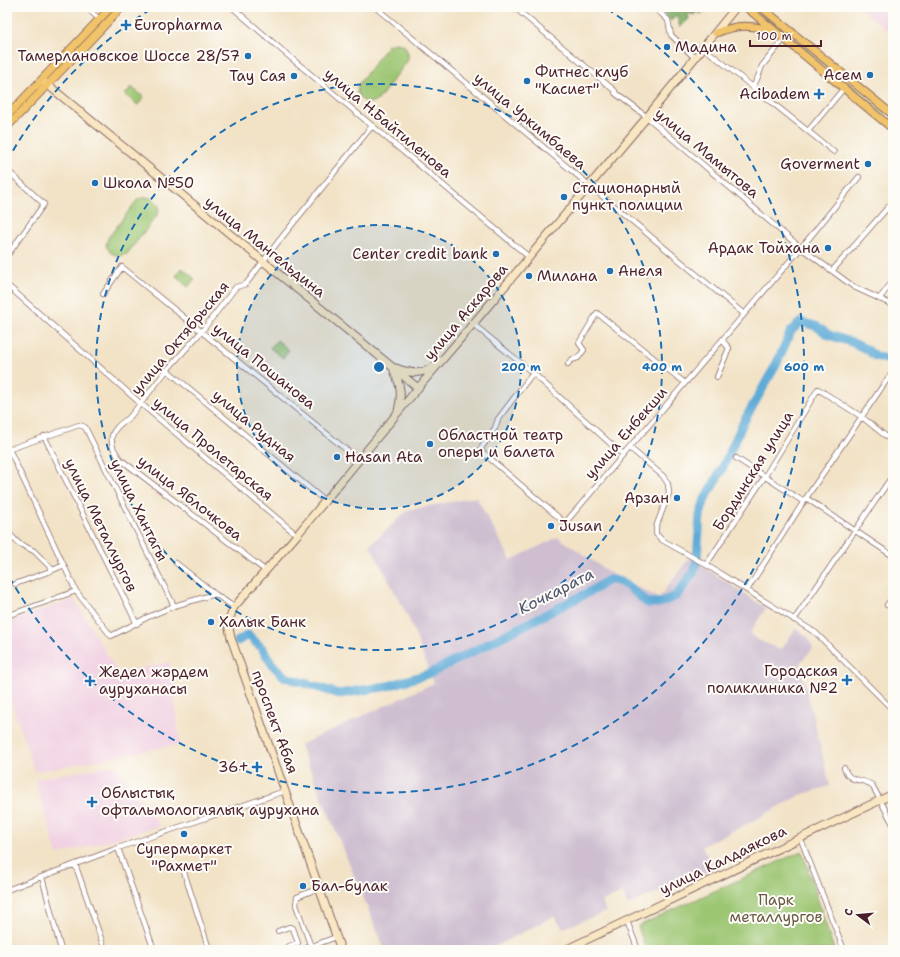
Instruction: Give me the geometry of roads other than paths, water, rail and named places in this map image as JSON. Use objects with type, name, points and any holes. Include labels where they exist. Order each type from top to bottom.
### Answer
[{"type":"main road","points":[[7,116],[111,7]]},
{"type":"main road","points":[[7,127],[122,7]]},
{"type":"main road","name":"улица Аскарова","points":[[231,638],[228,623],[234,607],[530,257],[704,48],[736,7]]},
{"type":"main road","points":[[746,7],[844,88],[892,125]]},
{"type":"main road","points":[[761,7],[893,115]]},
{"type":"main road","points":[[716,33],[739,25],[749,25],[775,31]]},
{"type":"main road","name":"улица Мангельдина","points":[[41,80],[418,388]]},
{"type":"main road","points":[[392,366],[414,373],[422,372],[439,364]]},
{"type":"main road","points":[[392,366],[401,387],[400,402],[396,415]]},
{"type":"main road","name":"проспект Абая","points":[[231,638],[341,950]]},
{"type":"main road","name":"улица Калдаякова","points":[[565,950],[893,794]]},
{"type":"street","points":[[86,7],[99,19]]},
{"type":"street","name":"улица Н.Байтиленова","points":[[232,7],[530,257]]},
{"type":"street","name":"улица Уркимбаева","points":[[375,7],[744,314]]},
{"type":"street","name":"улица Мамытова","points":[[514,7],[801,248],[854,286],[893,306]]},
{"type":"street","points":[[654,7],[668,20],[671,35],[695,58]]},
{"type":"street","points":[[753,87],[762,66],[784,39]]},
{"type":"street","points":[[704,48],[834,152]]},
{"type":"street","points":[[808,131],[844,88]]},
{"type":"street","name":"улица Октябрьская","points":[[112,436],[115,428],[129,418],[167,370],[202,331],[236,287],[246,284],[372,126]]},
{"type":"street","points":[[7,170],[44,204],[7,256]]},
{"type":"street","name":"улица Енбекши","points":[[533,373],[498,418],[495,428],[480,450],[564,523],[801,248],[859,177]]},
{"type":"street","points":[[832,271],[890,205],[893,207]]},
{"type":"street","name":"улица Пошанова","points":[[103,294],[122,267],[359,460]]},
{"type":"street","points":[[879,299],[893,281]]},
{"type":"street","name":"улица Пролетарская","points":[[7,285],[140,403],[297,534]]},
{"type":"street","points":[[568,364],[570,360],[578,358],[584,350],[579,343],[597,313],[685,383]]},
{"type":"street","points":[[473,324],[533,373],[623,455]]},
{"type":"street","points":[[717,377],[729,348],[722,340]]},
{"type":"street","name":"улица Рудная","points":[[167,370],[325,501]]},
{"type":"street","points":[[747,590],[805,500],[893,371]]},
{"type":"street","name":"Бординская улица","points":[[706,565],[765,476],[818,389],[862,417]]},
{"type":"street","points":[[862,417],[893,442]]},
{"type":"street","name":"улица Хантагы","points":[[44,436],[80,425],[85,427],[174,606]]},
{"type":"street","points":[[44,436],[8,449],[76,591],[111,636],[137,624],[148,617],[174,606],[214,594]]},
{"type":"street","name":"улица Металлургов","points":[[44,436],[137,624]]},
{"type":"street","name":"улица Яблочкова","points":[[112,436],[114,452],[120,458],[266,571]]},
{"type":"street","points":[[630,448],[663,476],[668,484],[669,493],[656,527],[656,534],[662,540],[715,570],[816,633],[893,710]]},
{"type":"street","points":[[736,458],[893,556]]},
{"type":"street","points":[[794,620],[893,475]]},
{"type":"street","points":[[7,531],[18,543],[34,551],[53,570]]},
{"type":"street","points":[[176,562],[214,594],[234,607]]},
{"type":"street","points":[[16,584],[64,565]]},
{"type":"street","points":[[7,616],[76,591]]},
{"type":"street","points":[[887,605],[893,597]]},
{"type":"street","points":[[844,768],[850,778],[872,785],[893,824]]},
{"type":"street","points":[[7,890],[118,848],[286,791]]},
{"type":"street","points":[[800,838],[844,950]]},
{"type":"street","points":[[118,848],[154,950]]},
{"type":"street","points":[[76,864],[105,950]]},
{"type":"street","points":[[182,866],[208,946],[211,950]]},
{"type":"street","points":[[42,877],[61,950]]},
{"type":"street","points":[[311,946],[296,905],[296,901],[297,897],[319,888]]},
{"type":"street","points":[[627,921],[638,950]]},
{"type":"street","points":[[278,931],[291,927],[301,950],[336,937]]},
{"type":"street","points":[[287,950],[289,946],[298,943]]},
{"type":"waterway","name":"Кочкарата","points":[[238,641],[248,635],[262,648],[272,664],[285,677],[339,694],[388,686],[431,673],[593,590],[609,580],[614,580],[624,584],[647,603],[659,603],[676,596],[693,573],[697,560],[700,515],[705,499],[722,469],[743,423],[776,365],[791,331],[801,322],[816,326],[829,335],[851,342],[866,349],[875,356],[893,361]]},
{"type":"place","name":"Europharma","points":[[126,25]]},
{"type":"place","name":"Мадина","points":[[667,47]]},
{"type":"place","name":"Тамерлановское Шоссе 28/57","points":[[248,56]]},
{"type":"place","name":"Асем","points":[[870,75]]},
{"type":"place","name":"Тау Сая","points":[[294,76]]},
{"type":"place","name":"Фитнес клуб \"Касиет\"","points":[[527,81]]},
{"type":"place","name":"Acibadem","points":[[819,94]]},
{"type":"place","name":"Goverment","points":[[868,164]]},
{"type":"place","name":"Школа №50","points":[[95,183]]},
{"type":"place","name":"Стационарный пункт полиции","points":[[564,197]]},
{"type":"place","name":"Ардак Тойхана","points":[[828,248]]},
{"type":"place","name":"Center credit bank","points":[[496,254]]},
{"type":"place","name":"Анеля","points":[[610,271]]},
{"type":"place","name":"Милана","points":[[529,276]]},
{"type":"place","name":"Областной театр оперы и балета","points":[[430,444]]},
{"type":"place","name":"Hasan Ata","points":[[337,457]]},
{"type":"place","name":"Арзан","points":[[677,498]]},
{"type":"place","name":"Jusan","points":[[551,526]]},
{"type":"place","name":"Халык Банк","points":[[211,622]]},
{"type":"place","name":"Городская поликлиника №2","points":[[847,680]]},
{"type":"place","name":"Жедел жәрдем ауруханасы","points":[[90,681]]},
{"type":"place","name":"36+","points":[[257,767]]},
{"type":"place","name":"Облыстық офтальмологиялық аурухана","points":[[92,802]]},
{"type":"place","name":"Супермаркет \"Рахмет\"","points":[[184,834]]},
{"type":"place","name":"Бал-булак","points":[[303,886]]},
{"type":"park label","name":"Парк металлургов","points":[[776,908]]}]
